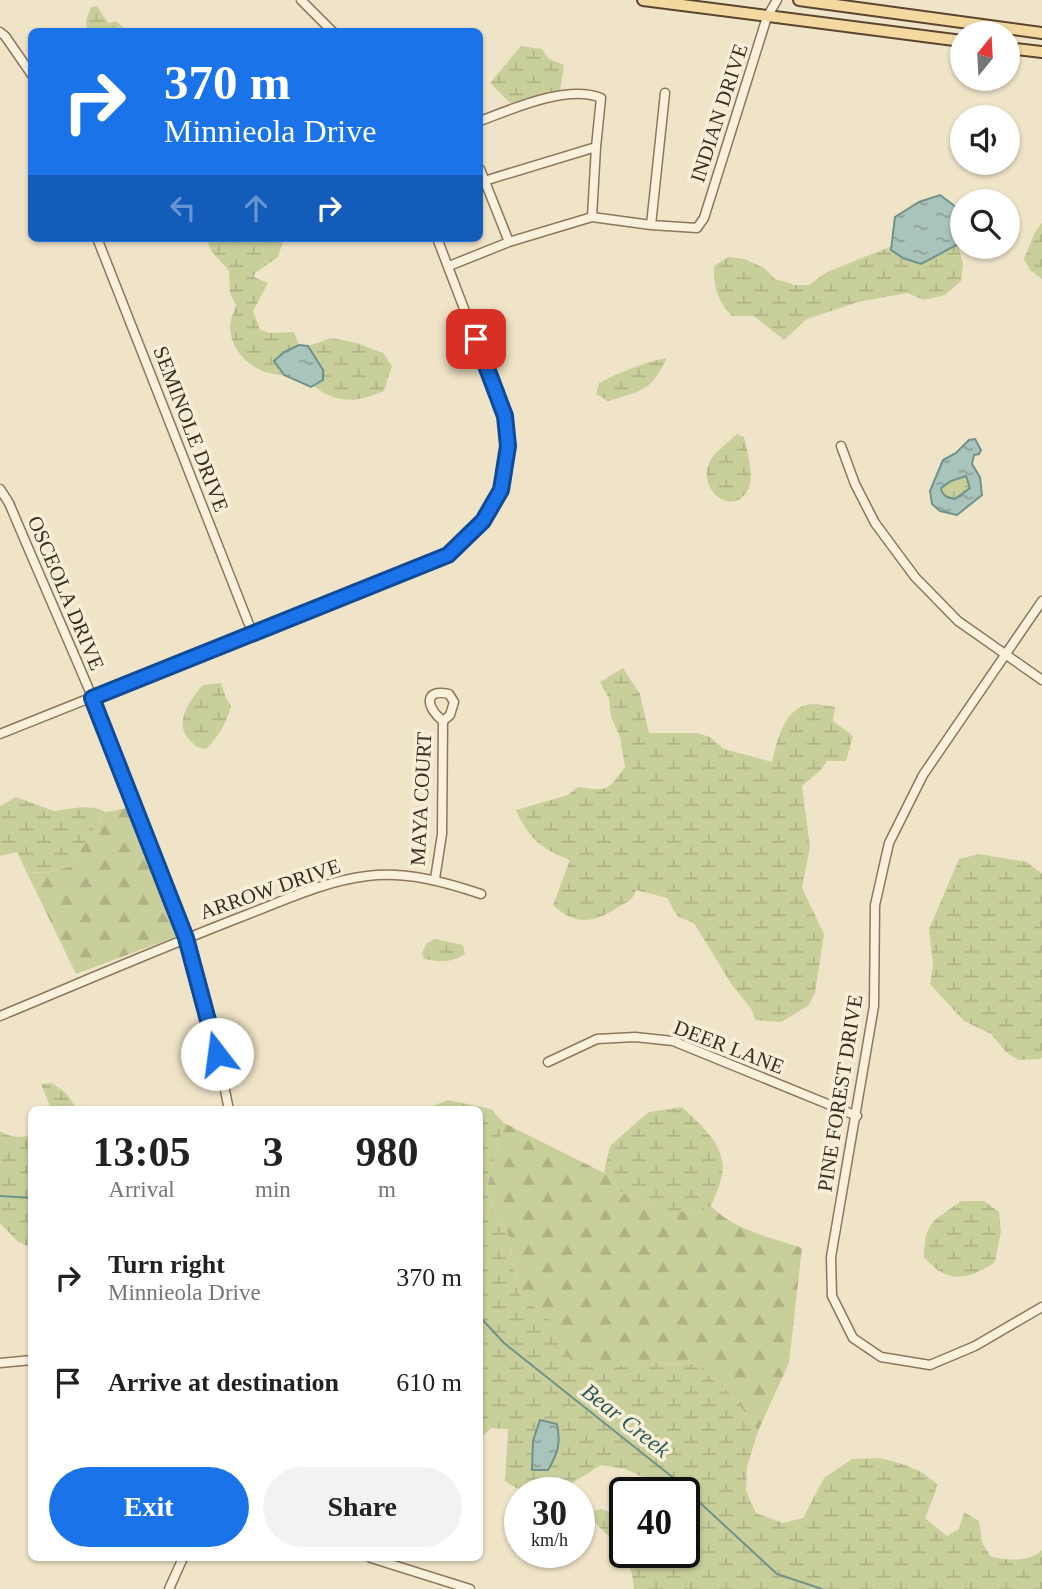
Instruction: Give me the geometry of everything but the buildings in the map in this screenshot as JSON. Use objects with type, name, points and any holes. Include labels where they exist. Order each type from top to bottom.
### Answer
[{"type":"main road","points":[[643,0],[772,8],[950,39]]},
{"type":"main road","points":[[799,0],[1042,33]]},
{"type":"main road","points":[[1020,49],[1042,52]]},
{"type":"street","points":[[301,0],[329,28]]},
{"type":"street","name":"INDIAN DRIVE","points":[[651,225],[696,228],[704,218],[772,8]]},
{"type":"street","points":[[0,32],[28,69]]},
{"type":"street","points":[[449,266],[509,242],[592,217],[651,225],[665,93]]},
{"type":"street","points":[[483,120],[557,96],[592,95],[601,98],[592,217]]},
{"type":"street","points":[[485,181],[596,147]]},
{"type":"street","points":[[483,176],[509,242]]},
{"type":"street","name":"SEMINOLE DRIVE","points":[[99,242],[252,632]]},
{"type":"street","points":[[0,734],[448,555],[483,521],[501,490],[508,446],[505,416],[439,242]]},
{"type":"street","points":[[841,446],[875,523],[894,551],[958,621],[1042,680]]},
{"type":"street","name":"OSCEOLA DRIVE","points":[[0,489],[9,503],[92,698],[186,938],[228,1106]]},
{"type":"street","points":[[0,507],[9,503]]},
{"type":"street","name":"PINE FOREST DRIVE","points":[[1042,601],[923,775],[890,843],[875,905],[874,1006],[831,1257],[832,1296],[853,1338],[881,1357],[930,1365],[975,1346],[1042,1307]]},
{"type":"street","name":"MAYA COURT","points":[[435,879],[442,834],[443,721]]},
{"type":"street","name":"ARROW DRIVE","points":[[0,1016],[186,938],[320,886],[368,875],[435,879],[481,894]]},
{"type":"street","name":"DEER LANE","points":[[548,1062],[597,1039],[635,1037],[673,1041],[857,1116]]},
{"type":"street","points":[[0,1363],[28,1360]]},
{"type":"street","points":[[169,1589],[182,1561]]},
{"type":"street","points":[[381,1561],[470,1589]]},
{"type":"green space","points":[[97,6],[108,23],[116,21],[124,28],[87,28],[91,7]]},
{"type":"green space","points":[[521,46],[542,49],[549,59],[564,65],[560,91],[510,103],[490,83]]},
{"type":"green space","points":[[1042,223],[1042,279],[1030,270],[1024,259],[1035,232]]},
{"type":"green space","points":[[208,242],[283,242],[278,257],[255,273],[254,277],[268,283],[253,311],[260,330],[271,333],[294,332],[299,345],[284,352],[274,361],[284,375],[265,372],[256,367],[235,347],[230,327],[236,305],[230,293],[229,271],[212,252]]},
{"type":"green space","points":[[892,246],[891,250],[921,264],[950,249],[950,259],[962,259],[961,281],[945,295],[924,300],[907,293],[858,302],[807,319],[784,340],[754,316],[732,316],[717,294],[714,266],[728,257],[745,259],[764,268],[775,279],[795,285],[809,285],[827,272]]},
{"type":"green space","points":[[331,338],[357,343],[383,353],[392,366],[384,391],[365,398],[347,400],[331,396],[313,386],[323,380],[323,371],[308,346]]},
{"type":"green space","points":[[667,358],[650,384],[637,392],[608,401],[596,394],[599,383],[624,371]]},
{"type":"green space","points":[[737,434],[744,437],[751,479],[748,490],[733,502],[725,501],[711,490],[707,471],[713,457]]},
{"type":"green space","points":[[966,476],[970,488],[955,499],[944,495],[941,488]]},
{"type":"green space","points":[[623,668],[640,694],[649,733],[697,733],[710,737],[724,749],[772,762],[779,735],[788,718],[802,706],[812,704],[835,707],[833,721],[853,736],[846,761],[827,761],[821,770],[802,786],[810,847],[802,888],[824,934],[815,993],[808,1006],[781,1022],[755,1020],[752,1010],[732,985],[694,923],[678,917],[667,898],[636,890],[631,899],[609,913],[585,920],[569,916],[553,905],[570,860],[537,841],[516,810],[568,795],[578,787],[606,788],[625,767],[620,737],[611,717],[609,698],[600,682]]},
{"type":"green space","points":[[221,683],[231,706],[227,718],[206,749],[197,747],[185,734],[185,714],[203,685]]},
{"type":"green space","points":[[16,797],[54,811],[82,807],[106,812],[94,827],[72,866],[50,872],[27,873],[17,852],[0,856],[0,806]]},
{"type":"green space","points":[[132,807],[180,935],[76,974],[27,873],[50,872],[72,866],[94,827],[106,812]]},
{"type":"green space","points":[[979,854],[1027,862],[1042,874],[1040,1059],[1018,1060],[1006,1052],[991,1034],[964,1021],[930,984],[933,964],[929,929],[959,859]]},
{"type":"green space","points":[[436,939],[463,945],[465,954],[445,961],[424,959],[422,953],[427,943]]},
{"type":"green space","points":[[52,1083],[66,1093],[75,1106],[50,1106],[41,1084]]},
{"type":"green space","points":[[448,1100],[477,1106],[433,1106]]},
{"type":"green space","points":[[483,1107],[491,1109],[504,1123],[487,1187],[493,1210],[507,1230],[519,1294],[559,1328],[560,1350],[578,1366],[695,1364],[733,1396],[758,1431],[747,1467],[746,1491],[756,1513],[783,1523],[803,1518],[824,1478],[852,1459],[880,1458],[899,1463],[920,1471],[937,1484],[925,1518],[947,1536],[959,1529],[964,1512],[979,1521],[982,1542],[990,1556],[1018,1559],[1031,1557],[1042,1550],[1042,1589],[634,1589],[630,1568],[700,1568],[700,1477],[643,1477],[625,1469],[601,1465],[582,1477],[505,1477],[508,1429],[491,1428],[483,1436]]},
{"type":"green space","points":[[682,1107],[711,1137],[721,1155],[723,1165],[720,1183],[711,1206],[697,1213],[672,1211],[621,1192],[604,1172],[610,1146],[649,1112]]},
{"type":"green space","points":[[504,1123],[606,1174],[621,1192],[650,1204],[697,1213],[711,1206],[731,1222],[802,1248],[789,1363],[758,1431],[733,1396],[695,1364],[578,1366],[560,1350],[558,1328],[519,1294],[507,1230],[493,1210],[487,1187]]},
{"type":"green space","points":[[0,1131],[15,1137],[28,1136],[28,1246],[18,1242],[0,1223]]},
{"type":"green space","points":[[961,1201],[984,1201],[999,1212],[1001,1231],[995,1262],[976,1273],[958,1277],[941,1272],[924,1257],[926,1236],[932,1223]]},
{"type":"green space","points":[[600,1509],[609,1512],[609,1536],[595,1523],[595,1511]]},
{"type":"water","points":[[940,195],[950,202],[950,248],[921,264],[903,258],[891,250],[895,217],[919,202]]},
{"type":"water","points":[[299,345],[308,346],[323,370],[323,380],[311,387],[284,375],[274,361],[284,352]]},
{"type":"water","points":[[975,439],[981,450],[974,455],[972,464],[980,477],[982,495],[957,515],[940,511],[932,504],[930,491],[943,460],[956,453],[969,440]],"holes":[[[966,476],[970,488],[955,499],[946,496],[941,488]]]},
{"type":"water","points":[[540,1420],[557,1424],[558,1448],[548,1470],[532,1470],[533,1441]]},
{"type":"waterway","name":"Bear Creek","points":[[0,1196],[28,1198]]},
{"type":"waterway","name":"Bear Creek","points":[[483,1320],[504,1343],[671,1476],[777,1574],[822,1589]]},
{"type":"route","points":[[217,1054],[186,938],[92,698],[448,555],[483,521],[501,490],[508,446],[505,416],[476,339]]}]
